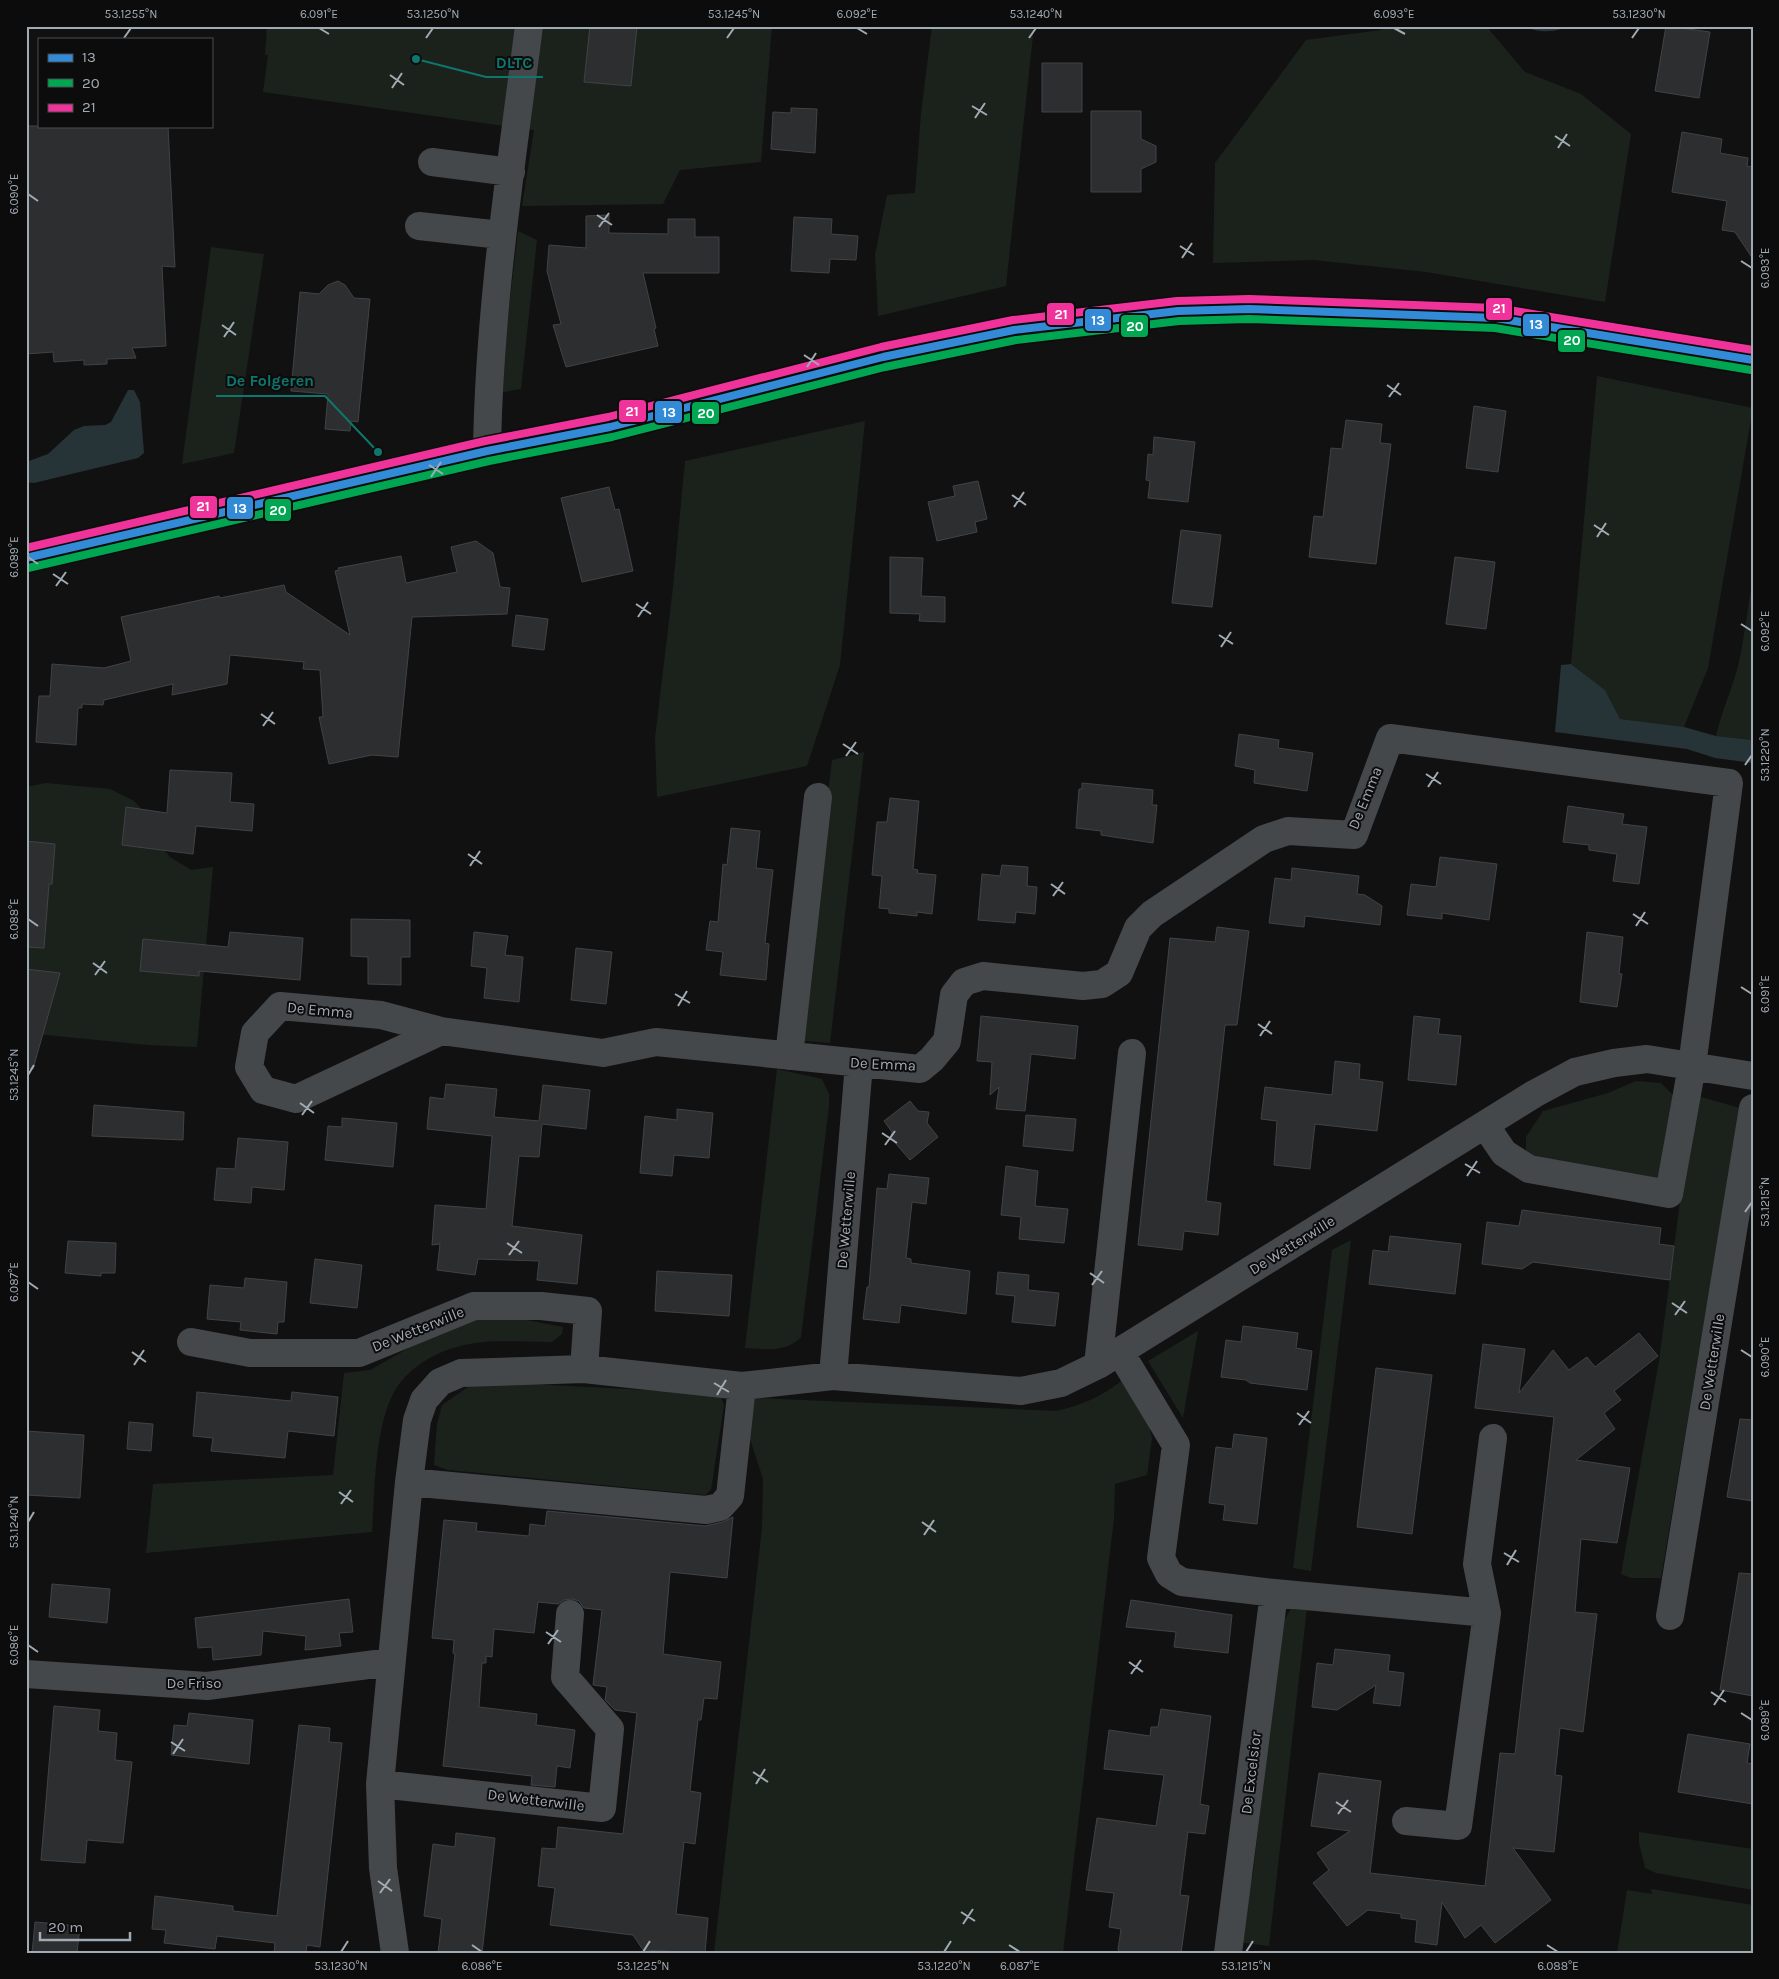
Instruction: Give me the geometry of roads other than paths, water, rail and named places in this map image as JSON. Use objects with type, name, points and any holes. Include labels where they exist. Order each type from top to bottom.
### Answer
[{"type":"main road","points":[[26,558],[487,451],[610,427],[883,357],[1014,330],[1178,311],[1249,309],[1496,318],[1753,360]]},
{"type":"street","points":[[487,451],[501,235],[511,172],[529,26]]},
{"type":"street","points":[[432,162],[511,172]]},
{"type":"street","points":[[419,226],[501,235]]},
{"type":"street","name":"De Emma","points":[[441,1031],[296,1099],[264,1090],[249,1067],[255,1032],[280,1006],[381,1015],[441,1031],[603,1053],[656,1042],[859,1064],[920,1068],[947,1041],[954,995],[964,982],[983,976],[1083,986],[1102,984],[1119,973],[1138,928],[1152,914],[1264,839],[1288,831],[1354,834],[1390,738],[1729,782],[1692,1066]]},
{"type":"street","points":[[789,1056],[818,797]]},
{"type":"street","points":[[1132,1053],[1109,1359],[1176,1445],[1161,1558],[1169,1574],[1182,1582],[1274,1593],[1487,1613]]},
{"type":"street","name":"De Wetterwille","points":[[395,1953],[383,1868],[380,1784],[408,1482],[417,1420],[424,1400],[440,1382],[462,1372],[584,1369],[742,1386],[833,1376],[1021,1391],[1061,1383],[1109,1359],[1485,1125],[1575,1072],[1614,1063],[1647,1059],[1753,1076]]},
{"type":"street","name":"De Wetterwille","points":[[833,1376],[859,1064]]},
{"type":"street","points":[[1485,1125],[1504,1152],[1529,1169],[1669,1194],[1692,1066]]},
{"type":"street","name":"De Wetterwille","points":[[1670,1616],[1753,1108]]},
{"type":"street","name":"De Wetterwille","points":[[191,1342],[250,1353],[359,1353],[474,1306],[541,1306],[588,1312],[584,1369]]},
{"type":"street","points":[[408,1482],[706,1510],[720,1507],[730,1496],[742,1386]]},
{"type":"street","points":[[1406,1820],[1458,1826],[1487,1613],[1477,1564],[1493,1438]]},
{"type":"street","name":"De Excelsior","points":[[1228,1953],[1274,1593]]},
{"type":"street","name":"De Wetterwille","points":[[380,1784],[602,1808],[610,1729],[565,1677],[570,1614]]},
{"type":"street","name":"De Friso","points":[[26,1674],[207,1686],[391,1662]]},
{"type":"place","name":"DLTC","points":[[416,59]]},
{"type":"place","name":"De Folgeren","points":[[378,452]]}]
